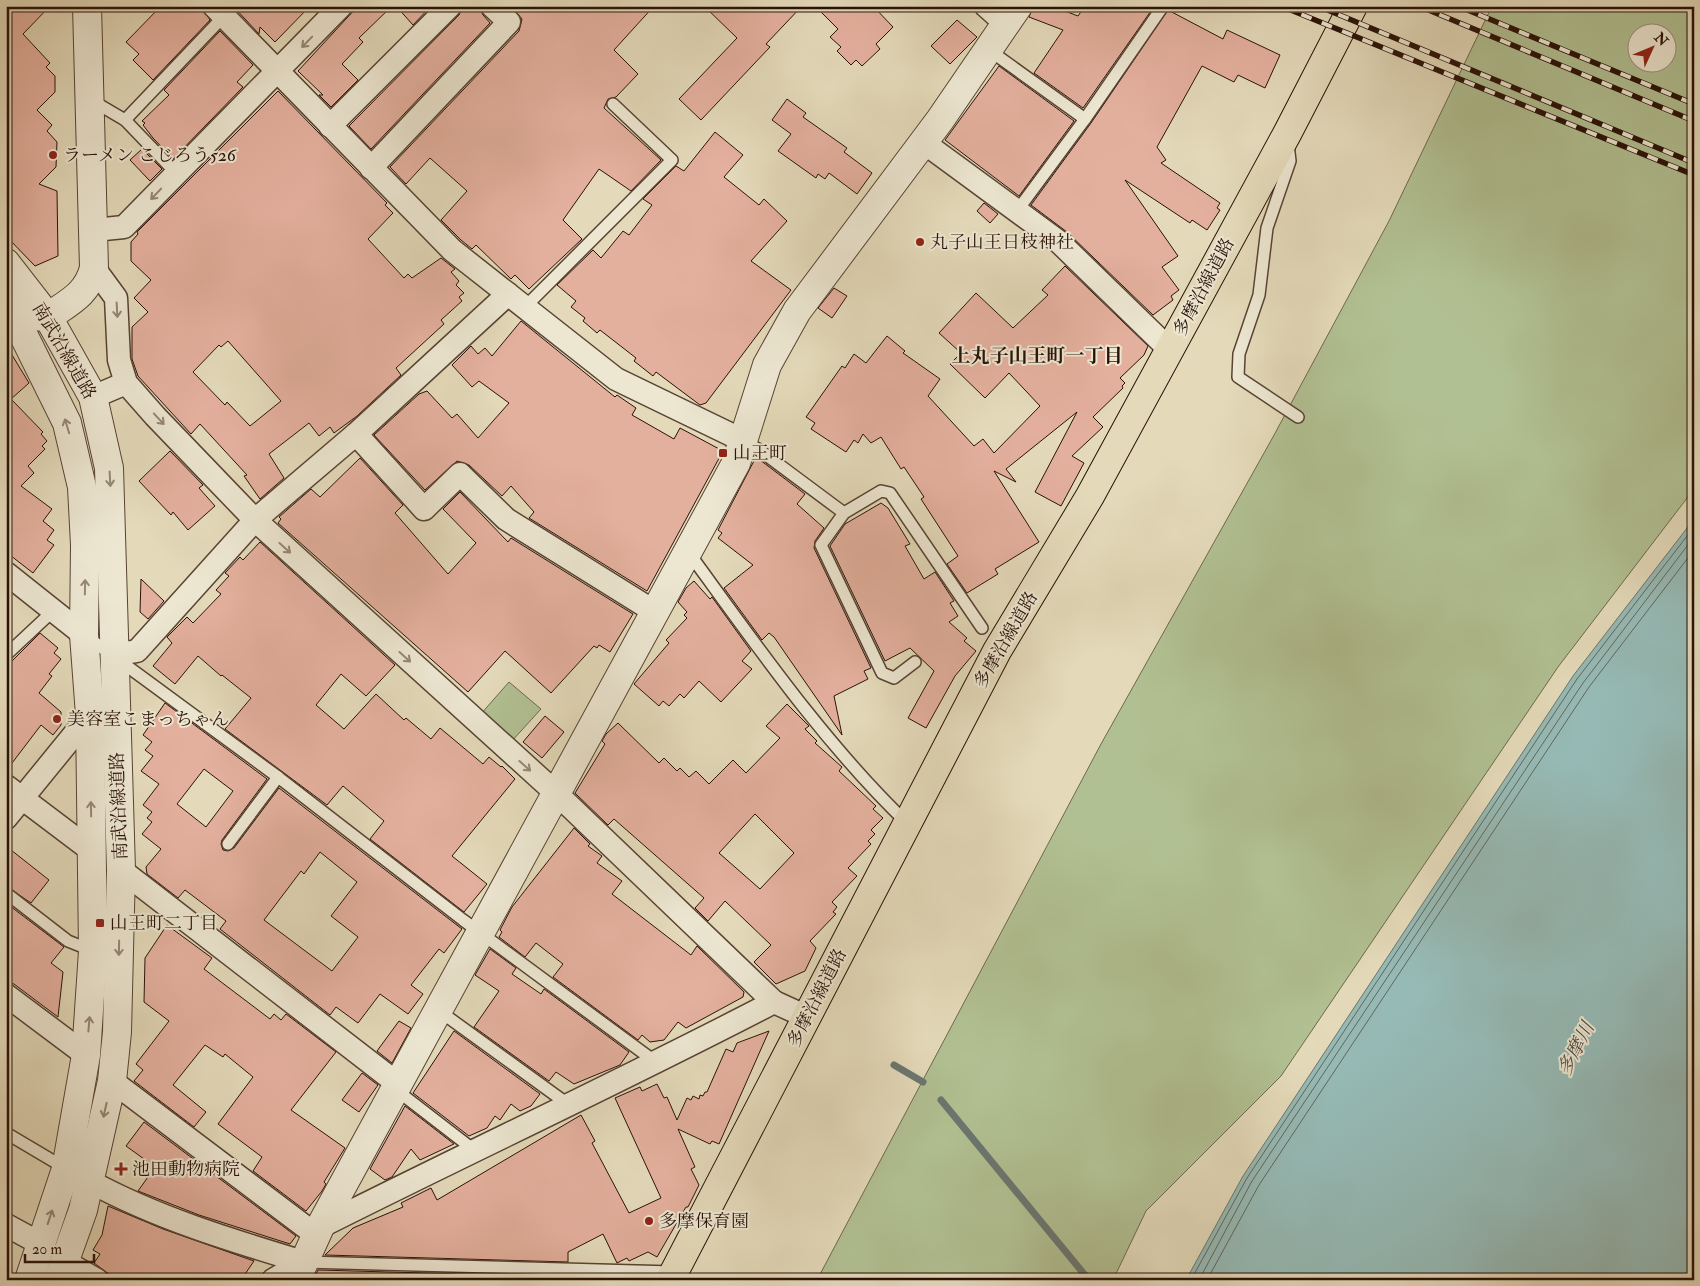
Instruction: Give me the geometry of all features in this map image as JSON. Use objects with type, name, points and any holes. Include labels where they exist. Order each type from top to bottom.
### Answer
[{"type":"main road","name":"多摩沿線道路","points":[[672,1276],[997,651],[1090,496],[1288,132],[1353,6]]},
{"type":"street","points":[[8,313],[48,317],[85,291],[91,281],[94,268],[94,230],[87,6]]},
{"type":"street","points":[[94,230],[124,227],[341,6]]},
{"type":"street","points":[[330,126],[450,6]]},
{"type":"street","points":[[371,168],[509,22],[492,6]]},
{"type":"street","points":[[219,11],[452,250],[616,379],[742,440]]},
{"type":"street","points":[[273,1280],[300,1271],[318,1231],[396,1086],[736,463],[767,365],[797,311],[990,50],[1003,12]]},
{"type":"street","points":[[923,142],[1058,241],[1170,350]]},
{"type":"street","name":"南武沿線道路","points":[[6,263],[48,317],[93,397],[109,468],[113,655],[121,870],[116,1032],[112,1081],[78,1175],[42,1244],[29,1280]]},
{"type":"street","points":[[94,268],[116,298],[119,360],[126,383],[254,520],[556,794],[774,1002],[807,1017]]},
{"type":"street","points":[[113,655],[138,651],[254,520],[516,301]]},
{"type":"street","name":"南武沿線道路","points":[[8,313],[67,423],[82,487],[85,545],[84,635],[90,715],[93,951],[78,1175],[83,1210],[61,1270]]},
{"type":"street","points":[[93,397],[126,383]]},
{"type":"street","points":[[356,434],[424,508],[460,474],[506,519],[655,612]]},
{"type":"street","points":[[6,574],[84,635]]},
{"type":"street","points":[[6,818],[14,792],[90,715]]},
{"type":"street","points":[[14,792],[92,851]]},
{"type":"street","points":[[121,870],[396,1086]]},
{"type":"street","points":[[6,995],[86,1055]]},
{"type":"street","points":[[318,1231],[474,1150],[657,1063],[774,1002]]},
{"type":"street","points":[[112,1081],[318,1231]]},
{"type":"street","points":[[78,1175],[155,1212],[300,1271]]},
{"type":"street","points":[[6,1224],[42,1244]]},
{"type":"street","points":[[61,1270],[97,1280]]},
{"type":"lane","points":[[1017,211],[1085,119],[1161,8]]},
{"type":"lane","points":[[125,120],[219,11]]},
{"type":"lane","points":[[990,50],[1085,119]]},
{"type":"lane","points":[[89,98],[125,120],[176,173]]},
{"type":"lane","points":[[516,301],[672,160],[613,104]]},
{"type":"lane","points":[[1288,132],[1290,161],[1267,228],[1259,295],[1239,354],[1238,377],[1298,417]]},
{"type":"lane","points":[[742,440],[758,449],[844,512]]},
{"type":"lane","points":[[915,662],[894,678],[882,673],[821,545],[844,512],[881,490],[890,493],[982,628]]},
{"type":"lane","points":[[688,552],[753,640],[857,773],[907,823]]},
{"type":"lane","points":[[6,656],[53,611]]},
{"type":"lane","points":[[84,635],[278,776],[480,932],[657,1063]]},
{"type":"lane","points":[[228,844],[278,776]]},
{"type":"lane","points":[[6,892],[68,940],[93,951]]},
{"type":"lane","points":[[438,1010],[569,1105]]},
{"type":"lane","points":[[396,1086],[474,1150]]},
{"type":"lane","points":[[6,1133],[78,1175]]},
{"type":"lane","points":[[300,1271],[672,1276]]},
{"type":"green space","points":[[1492,6],[1694,6],[1694,489],[1558,667],[1281,1076],[1146,1211],[1113,1280],[817,1280],[1101,744],[1273,437],[1389,221]]},
{"type":"green space","points":[[509,682],[541,709],[511,742],[480,715]]},
{"type":"water","name":"多摩川","points":[[1694,519],[1694,1280],[1186,1280],[1243,1176],[1573,676]]},
{"type":"building","points":[[6,6],[50,6],[23,34],[50,63],[46,67],[55,76],[55,92],[37,110],[52,125],[47,131],[57,142],[56,167],[39,184],[57,191],[58,256],[35,266],[6,236]]},
{"type":"building","points":[[161,6],[201,6],[210,20],[153,80],[133,60],[139,54],[126,42]]},
{"type":"building","points":[[233,6],[310,6],[275,42],[260,27],[259,34]]},
{"type":"building","points":[[358,6],[392,6],[359,38],[363,42],[342,64],[358,80],[331,107],[319,95],[323,95],[298,71]]},
{"type":"building","points":[[396,6],[431,6],[413,25]]},
{"type":"building","points":[[463,6],[479,6],[483,15],[490,23],[371,149],[349,126],[459,15]]},
{"type":"building","points":[[511,6],[654,6],[614,50],[638,74],[616,97],[608,99],[604,108],[661,160],[631,191],[599,169],[563,220],[582,239],[529,289],[515,275],[511,279],[476,245],[472,249],[441,220],[467,191],[430,158],[406,184],[390,167],[519,31],[522,19]]},
{"type":"building","points":[[704,6],[802,6],[766,44],[770,47],[701,120],[679,99],[737,38]]},
{"type":"building","points":[[815,6],[873,6],[893,27],[876,44],[880,49],[862,66],[856,60],[851,65],[837,51],[841,47],[830,37],[838,29]]},
{"type":"building","points":[[1033,6],[1052,6],[1078,16],[1085,6],[1150,6],[1153,8],[1083,108],[1034,73],[1063,30],[1029,17]]},
{"type":"building","points":[[1168,10],[1223,39],[1227,30],[1280,55],[1265,88],[1238,75],[1234,82],[1202,66],[1157,147],[1166,160],[1161,163],[1220,203],[1217,208],[1220,210],[1207,230],[1192,220],[1190,223],[1125,180],[1178,256],[1162,267],[1179,290],[1171,296],[1173,300],[1153,315],[1067,232],[1031,205],[1091,123]]},
{"type":"building","points":[[957,20],[977,37],[950,64],[931,46]]},
{"type":"building","points":[[220,31],[253,65],[237,82],[243,87],[173,159],[153,138],[142,121],[169,95],[164,90]]},
{"type":"building","points":[[999,66],[1074,121],[1019,196],[945,140]]},
{"type":"building","points":[[278,91],[387,203],[385,205],[393,213],[368,239],[404,278],[408,274],[412,278],[441,258],[455,269],[451,272],[459,281],[456,285],[464,293],[459,297],[462,301],[441,320],[444,324],[396,368],[401,375],[357,416],[334,433],[330,427],[319,436],[309,423],[269,454],[284,478],[260,499],[244,476],[247,475],[200,424],[191,434],[138,376],[132,359],[132,327],[148,312],[134,298],[151,280],[131,261],[131,242],[138,234],[137,232]],"holes":[[[228,341],[281,401],[250,426],[227,402],[225,405],[193,372],[219,345],[221,347]]]},
{"type":"building","points":[[787,99],[806,113],[803,117],[847,148],[844,152],[872,173],[857,194],[829,173],[825,179],[818,174],[816,178],[778,151],[791,134],[772,120]]},
{"type":"building","points":[[715,132],[743,155],[724,177],[759,205],[764,199],[787,221],[751,261],[791,290],[706,403],[700,405],[656,372],[653,376],[634,361],[636,358],[600,330],[597,333],[583,321],[585,318],[571,307],[576,301],[557,285],[593,250],[601,258],[623,231],[629,235],[652,205],[643,199],[676,166],[684,171]]},
{"type":"building","points":[[142,149],[162,169],[150,181],[130,160]]},
{"type":"building","points":[[984,203],[998,214],[990,223],[977,211]]},
{"type":"building","points":[[1065,266],[1148,346],[1144,355],[1120,378],[1125,383],[1122,386],[1123,388],[1093,417],[1103,427],[1072,456],[1084,463],[1061,506],[1035,492],[1077,412],[1006,469],[1016,482],[994,471],[1039,542],[995,569],[998,574],[967,593],[947,564],[958,556],[921,499],[924,497],[904,467],[901,469],[881,437],[871,443],[863,434],[858,443],[854,440],[846,452],[811,429],[815,423],[806,417],[842,366],[845,368],[854,354],[866,363],[887,336],[905,351],[903,353],[940,379],[928,396],[974,446],[983,439],[994,453],[1040,406],[1009,373],[985,398],[950,364],[961,353],[939,333],[976,293],[1013,328],[1048,295],[1042,290]]},
{"type":"building","points":[[834,288],[847,296],[832,318],[818,308]]},
{"type":"building","points":[[521,321],[615,397],[617,395],[636,408],[632,415],[674,439],[680,428],[723,451],[647,591],[529,518],[534,512],[511,486],[502,496],[469,465],[457,461],[425,490],[374,435],[419,394],[427,391],[452,418],[457,414],[478,438],[509,403],[479,381],[472,387],[452,365],[471,346],[478,354],[485,348],[492,356]]},
{"type":"building","points":[[6,345],[29,383],[11,399],[43,432],[41,434],[47,441],[42,446],[45,449],[28,466],[34,473],[21,486],[52,509],[43,521],[54,530],[47,540],[54,545],[33,573],[6,552]]},
{"type":"building","points":[[170,451],[203,485],[199,488],[215,506],[188,530],[173,512],[171,515],[139,481]]},
{"type":"building","points":[[756,457],[805,494],[797,504],[824,528],[815,541],[814,548],[871,668],[864,671],[868,679],[834,696],[842,735],[774,637],[769,633],[762,640],[724,588],[753,565],[718,538],[722,533],[718,530]]},
{"type":"building","points":[[360,458],[403,505],[395,513],[448,574],[476,543],[443,509],[460,492],[508,542],[511,538],[633,614],[610,652],[599,645],[597,648],[594,646],[551,693],[505,651],[468,692],[278,523],[281,519],[279,517],[311,489],[320,497]]},
{"type":"building","points":[[881,503],[888,508],[910,544],[905,546],[924,579],[935,572],[954,601],[950,603],[958,616],[949,622],[967,638],[964,641],[976,651],[955,676],[926,728],[908,718],[934,671],[910,648],[885,661],[830,546],[845,524]]},
{"type":"building","points":[[260,542],[395,665],[366,696],[341,674],[316,705],[344,729],[376,694],[404,720],[406,718],[431,739],[440,728],[483,764],[489,757],[502,766],[515,779],[452,856],[487,884],[464,912],[370,839],[384,821],[343,786],[327,805],[225,729],[251,698],[198,656],[175,684],[153,666],[172,643],[167,637],[187,617],[193,623],[221,594],[216,590],[229,576],[225,573],[240,557],[243,560]]},
{"type":"building","points":[[141,579],[164,601],[148,619],[140,612]]},
{"type":"building","points":[[694,581],[710,599],[712,597],[751,651],[742,661],[752,669],[721,702],[699,681],[684,698],[680,694],[669,706],[663,701],[659,706],[634,684],[669,643],[666,640],[687,618],[684,615],[687,612],[678,602],[686,588]]},
{"type":"building","points":[[40,633],[58,648],[54,653],[61,659],[49,674],[52,676],[39,693],[61,712],[61,725],[53,735],[41,725],[6,771],[6,667]]},
{"type":"building","points":[[165,703],[267,779],[222,840],[223,850],[228,851],[234,848],[279,788],[462,929],[444,953],[439,949],[411,985],[423,994],[408,1014],[380,994],[358,1023],[336,1007],[330,1015],[220,929],[226,921],[185,890],[178,898],[147,874],[146,867],[161,849],[142,834],[152,822],[147,818],[152,812],[143,805],[159,784],[141,771],[153,756],[145,750],[152,742],[143,735]],"holes":[[[204,769],[233,791],[206,827],[177,804]],[[320,852],[357,882],[331,916],[358,937],[332,971],[264,920],[301,871],[304,874]]]},
{"type":"building","points":[[787,704],[809,726],[805,729],[817,741],[815,743],[842,767],[839,771],[876,806],[873,809],[883,818],[871,830],[875,834],[868,841],[871,844],[848,868],[857,876],[832,902],[837,907],[833,912],[836,914],[810,941],[816,948],[805,971],[776,984],[754,962],[771,945],[725,901],[708,921],[695,908],[704,898],[614,819],[608,825],[575,793],[605,744],[602,741],[606,734],[618,723],[659,763],[664,758],[677,771],[680,768],[689,777],[696,771],[709,784],[733,760],[746,773],[780,738],[766,726]],"holes":[[[755,814],[794,853],[760,889],[719,853]]]},
{"type":"building","points":[[545,716],[564,732],[542,758],[523,742]]},
{"type":"building","points":[[574,828],[590,844],[588,846],[602,856],[597,863],[622,881],[612,894],[691,955],[697,946],[744,992],[743,997],[686,1028],[678,1022],[664,1040],[650,1042],[642,1035],[638,1040],[553,977],[563,964],[536,943],[525,957],[499,937],[502,932],[500,930],[512,907]]},
{"type":"building","points":[[6,846],[49,880],[31,903],[6,886]]},
{"type":"building","points":[[6,903],[64,947],[51,963],[63,972],[58,1017],[14,984],[6,982]]},
{"type":"building","points":[[167,925],[212,958],[204,969],[270,1019],[274,1014],[281,1020],[286,1014],[336,1052],[291,1110],[345,1148],[324,1182],[326,1184],[322,1191],[306,1211],[253,1171],[262,1157],[218,1124],[253,1077],[225,1054],[223,1057],[205,1045],[173,1085],[206,1112],[194,1127],[134,1081],[143,1070],[136,1064],[169,1021],[144,1002],[145,958]]},
{"type":"building","points":[[490,949],[516,968],[512,974],[541,994],[544,989],[629,1052],[620,1065],[574,1084],[556,1072],[549,1081],[474,1027],[499,991],[475,975]]},
{"type":"building","points":[[399,1021],[411,1028],[392,1063],[377,1051]]},
{"type":"building","points":[[454,1031],[540,1094],[531,1106],[520,1111],[511,1104],[500,1120],[495,1116],[487,1128],[469,1136],[413,1093]]},
{"type":"building","points":[[769,1031],[719,1144],[712,1141],[710,1144],[678,1129],[695,1167],[691,1169],[699,1185],[688,1207],[686,1207],[657,1257],[648,1252],[629,1261],[627,1258],[617,1263],[603,1234],[568,1252],[568,1262],[325,1255],[353,1228],[403,1207],[401,1203],[431,1188],[437,1200],[581,1115],[595,1141],[592,1143],[629,1213],[661,1198],[615,1098],[640,1087],[642,1091],[657,1084],[664,1098],[667,1097],[677,1120],[687,1098],[691,1100],[693,1096],[699,1099],[700,1095],[703,1096],[707,1092],[726,1049],[733,1052],[737,1043]]},
{"type":"building","points":[[362,1073],[378,1085],[359,1112],[342,1100]]},
{"type":"building","points":[[405,1106],[454,1144],[420,1160],[411,1149],[392,1177],[385,1180],[370,1169]]},
{"type":"building","points":[[144,1122],[296,1236],[290,1244],[199,1215],[138,1191],[155,1167],[126,1146]]},
{"type":"building","points":[[108,1206],[163,1229],[254,1261],[241,1280],[117,1280],[94,1263],[100,1254],[93,1250],[102,1235]]},
{"type":"building","points":[[318,1270],[568,1277],[568,1280],[313,1280]]},
{"type":"waterway","points":[[894,1065],[923,1082]]},
{"type":"waterway","points":[[941,1100],[1089,1280]]},
{"type":"railway","points":[[1281,6],[1694,175]]},
{"type":"railway","points":[[1318,6],[1694,163]]},
{"type":"railway","points":[[1419,6],[1694,121]]},
{"type":"railway","points":[[1458,6],[1694,104]]},
{"type":"place","name":"ラーメン こじろう526","points":[[53,155]]},
{"type":"place","name":"丸子山王日枝神社","points":[[920,242]]},
{"type":"place","name":"山王町","points":[[723,453]]},
{"type":"place","name":"美容室こまっちゃん","points":[[57,719]]},
{"type":"place","name":"山王町二丁目","points":[[100,923]]},
{"type":"place","name":"池田動物病院","points":[[121,1169]]},
{"type":"place","name":"多摩保育園","points":[[649,1221]]},
{"type":"district","name":"上丸子山王町一丁目","points":[[1037,356]]}]
